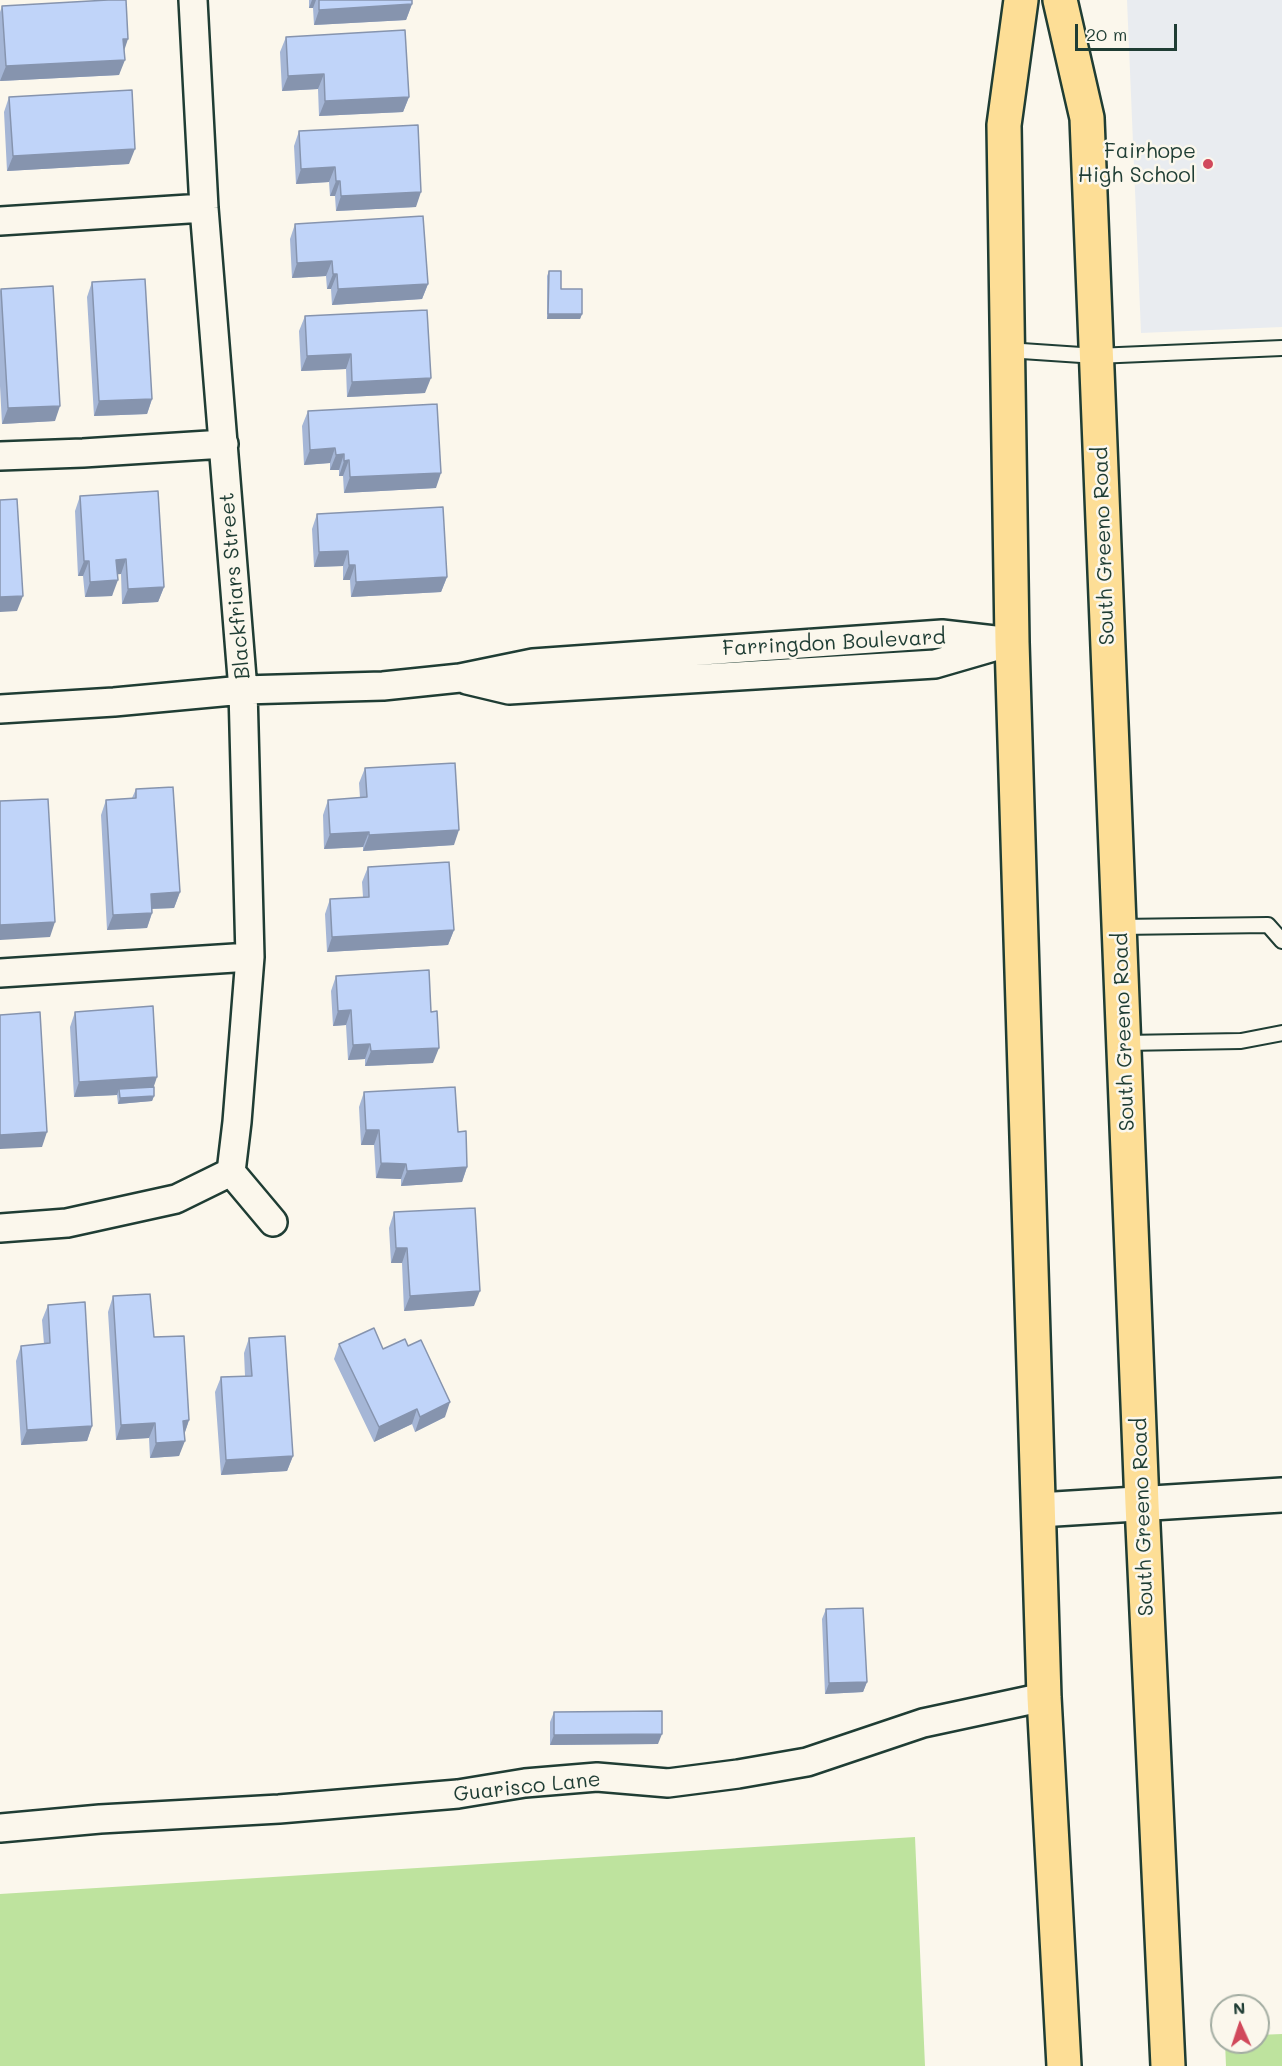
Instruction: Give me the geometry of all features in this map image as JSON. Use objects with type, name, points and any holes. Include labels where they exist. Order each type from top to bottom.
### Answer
[{"type":"main road","points":[[1021,0],[1004,124],[1012,642],[1044,1697],[1064,2066]]},
{"type":"main road","name":"South Greeno Road","points":[[1060,0],[1088,118],[1142,1504],[1168,2066]]},
{"type":"street","name":"Blackfriars Street","points":[[193,0],[204,208],[243,690],[250,957],[231,1172]]},
{"type":"street","points":[[0,221],[204,208]]},
{"type":"street","points":[[0,456],[224,444]]},
{"type":"street","name":"Farringdon Boulevard","points":[[0,709],[114,702],[243,690],[383,686],[460,678],[509,690],[935,664],[1012,642]]},
{"type":"street","points":[[0,973],[250,957]]},
{"type":"street","points":[[0,1228],[67,1223],[176,1200],[231,1172],[273,1222]]},
{"type":"street","points":[[1039,1510],[1282,1495]]},
{"type":"street","name":"Guarisco Lane","points":[[0,1828],[434,1796],[525,1783],[597,1777],[668,1783],[807,1762],[923,1723],[1044,1697]]},
{"type":"lane","points":[[1007,350],[1096,356],[1282,348]]},
{"type":"lane","points":[[1119,927],[1268,925],[1282,941]]},
{"type":"lane","points":[[1124,1043],[1241,1041],[1282,1033]]},
{"type":"shaded area","name":"Fairhope High School","points":[[1127,0],[1282,0],[1282,327],[1141,333]]},
{"type":"green space","points":[[915,1837],[925,2066],[0,2066],[0,1894]]},
{"type":"green space","points":[[1270,2034],[1282,2034],[1282,2066],[1226,2066],[1226,2054],[1270,2054]]},
{"type":"building","points":[[126,0],[128,39],[123,39],[125,60],[6,66],[2,6]]},
{"type":"building","points":[[319,0],[412,0],[412,4],[319,10]]},
{"type":"building","points":[[405,30],[409,97],[325,101],[324,74],[288,76],[286,37]]},
{"type":"building","points":[[132,90],[135,149],[13,156],[9,97]]},
{"type":"building","points":[[418,125],[421,192],[341,196],[340,181],[336,181],[335,167],[301,169],[299,131]]},
{"type":"building","points":[[423,216],[428,284],[338,289],[337,274],[333,274],[332,261],[297,263],[295,224]]},
{"type":"building","points":[[549,271],[561,271],[561,289],[582,289],[582,314],[548,314]]},
{"type":"building","points":[[145,279],[152,399],[99,401],[92,282]]},
{"type":"building","points":[[53,286],[60,406],[8,408],[1,289]]},
{"type":"building","points":[[427,310],[431,378],[352,382],[351,354],[307,356],[305,316]]},
{"type":"building","points":[[437,404],[441,473],[350,477],[349,460],[344,461],[344,454],[336,455],[335,448],[310,450],[308,411]]},
{"type":"building","points":[[158,491],[164,587],[128,589],[126,559],[116,560],[118,580],[90,582],[89,561],[84,561],[80,496]]},
{"type":"building","points":[[17,499],[23,596],[0,597],[0,500]]},
{"type":"building","points":[[443,507],[447,577],[356,582],[355,565],[349,565],[348,551],[319,552],[317,514]]},
{"type":"building","points":[[455,763],[459,830],[369,835],[369,832],[330,834],[328,800],[367,797],[365,768]]},
{"type":"building","points":[[173,787],[180,892],[151,894],[152,913],[113,915],[106,800],[136,798],[136,789]]},
{"type":"building","points":[[48,799],[55,922],[0,925],[0,801]]},
{"type":"building","points":[[449,862],[454,930],[332,937],[330,899],[369,897],[368,867]]},
{"type":"building","points":[[429,970],[431,1012],[437,1011],[439,1048],[371,1051],[370,1044],[353,1045],[351,1010],[338,1011],[336,976]]},
{"type":"building","points":[[153,1006],[157,1077],[79,1082],[75,1012]]},
{"type":"building","points":[[40,1012],[47,1132],[0,1135],[0,1015]]},
{"type":"building","points":[[154,1087],[154,1096],[120,1098],[119,1089]]},
{"type":"building","points":[[455,1087],[458,1132],[466,1131],[467,1167],[407,1171],[406,1164],[381,1163],[379,1130],[366,1130],[364,1092]]},
{"type":"building","points":[[475,1208],[480,1291],[410,1296],[407,1248],[396,1248],[394,1212]]},
{"type":"building","points":[[150,1294],[154,1337],[184,1336],[189,1420],[183,1421],[185,1441],[156,1443],[155,1423],[121,1425],[113,1296]]},
{"type":"building","points":[[85,1302],[92,1426],[27,1430],[21,1346],[50,1343],[48,1305]]},
{"type":"building","points":[[374,1328],[383,1349],[405,1339],[408,1346],[421,1340],[450,1402],[420,1417],[417,1409],[379,1427],[339,1344]]},
{"type":"building","points":[[285,1336],[293,1456],[226,1460],[221,1377],[252,1376],[249,1338]]},
{"type":"building","points":[[863,1608],[867,1682],[829,1683],[826,1609]]},
{"type":"building","points":[[662,1711],[662,1734],[554,1735],[554,1712]]},
{"type":"place","name":"Fairhope High School","points":[[1208,164]]}]
